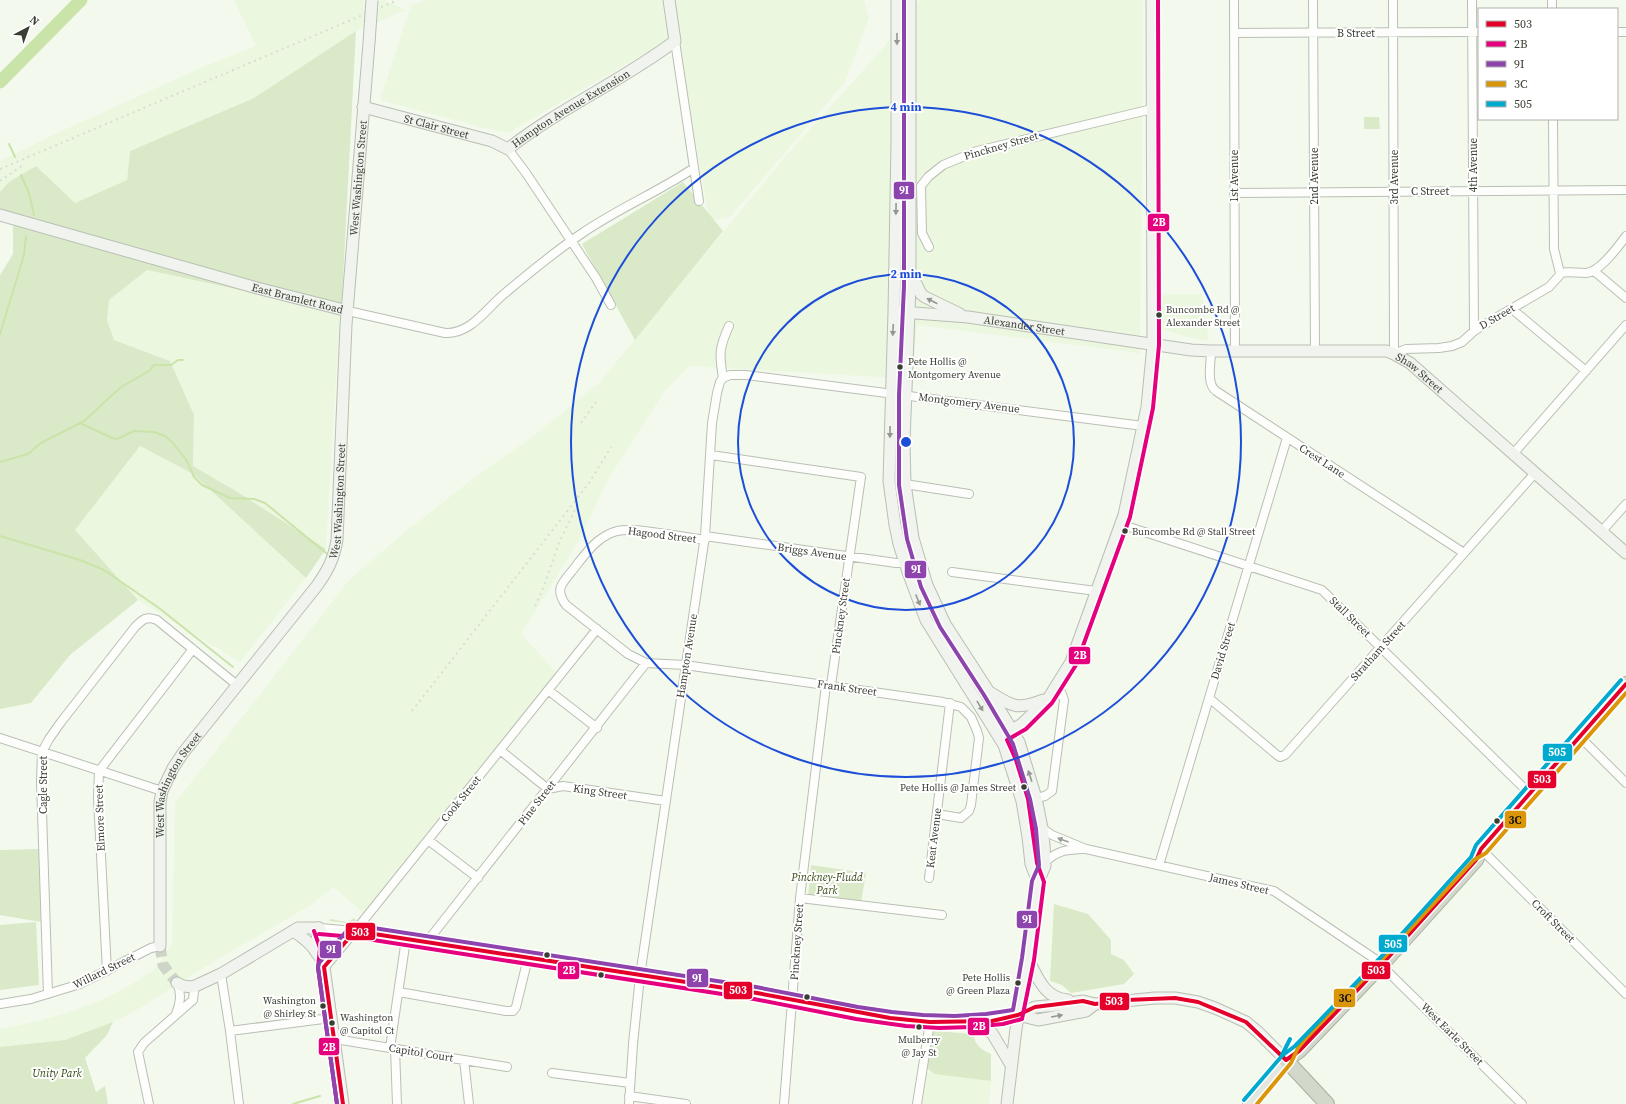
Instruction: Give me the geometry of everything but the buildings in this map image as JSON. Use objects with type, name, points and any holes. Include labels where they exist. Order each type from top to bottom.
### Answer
[{"type":"highway","points":[[1327,1104],[1286,1060],[1299,1051],[1378,962],[1476,860],[1481,849],[1626,684]]},
{"type":"main road","points":[[1249,1104],[1286,1060]]},
{"type":"street","name":"West Washington Street","points":[[160,946],[159,816],[162,791],[173,768],[183,753],[316,587],[327,571],[335,554],[337,540],[348,311],[372,0]]},
{"type":"street","points":[[669,0],[699,201]]},
{"type":"street","points":[[897,0],[897,142],[889,481],[899,544],[926,620],[1004,745],[1022,801],[1028,837],[1030,864],[1038,882]]},
{"type":"street","points":[[910,0],[909,266],[905,395],[905,484],[913,538],[933,599],[945,624],[1019,742],[1036,798],[1042,828],[1046,866],[1038,882],[1028,959],[1011,1065],[1007,1104]]},
{"type":"street","points":[[999,738],[1022,724],[1048,699],[1071,662],[1124,515],[1143,426],[1152,368],[1153,345],[1152,0]]},
{"type":"street","name":"1st Avenue","points":[[1234,0],[1235,352]]},
{"type":"street","name":"2nd Avenue","points":[[1313,0],[1315,351]]},
{"type":"street","name":"3rd Avenue","points":[[1393,0],[1394,354]]},
{"type":"street","name":"4th Avenue","points":[[1472,0],[1476,32],[1474,331]]},
{"type":"street","name":"B Street","points":[[1234,33],[1476,32]]},
{"type":"street","name":"Hampton Avenue Extension","points":[[611,305],[521,165],[508,149],[534,130],[654,57],[675,41]]},
{"type":"street","name":"St Clair Street","points":[[363,107],[492,141],[508,149]]},
{"type":"street","name":"Pinckney Street","points":[[929,246],[922,233],[921,186],[928,177],[943,165],[977,151],[1152,109]]},
{"type":"street","points":[[1553,120],[1554,249],[1560,273],[1586,273],[1594,271],[1603,263],[1626,236]]},
{"type":"street","name":"East Bramlett Road","points":[[0,215],[257,288],[445,333],[458,332],[469,326],[502,295],[571,241],[694,168]]},
{"type":"street","name":"C Street","points":[[1234,193],[1626,190]]},
{"type":"street","points":[[909,266],[921,294],[933,302],[968,317]]},
{"type":"street","points":[[1594,271],[1626,298]]},
{"type":"street","name":"D Street","points":[[1394,354],[1406,349],[1452,346],[1465,340],[1474,331],[1549,287],[1560,273]]},
{"type":"street","points":[[1512,309],[1586,371]]},
{"type":"street","name":"Alexander Street","points":[[894,311],[968,317],[1153,345]]},
{"type":"street","points":[[1513,454],[1626,325]]},
{"type":"street","points":[[723,378],[719,356],[722,342],[729,326]]},
{"type":"street","name":"Shaw Street","points":[[1153,345],[1235,352],[1376,350],[1394,354],[1410,364],[1626,553]]},
{"type":"street","name":"Crest Lane","points":[[1211,351],[1210,381],[1213,389],[1464,553]]},
{"type":"street","name":"Montgomery Avenue","points":[[723,378],[730,375],[746,375],[1143,426]]},
{"type":"street","name":"Hampton Avenue","points":[[629,1100],[640,976],[705,538],[712,422],[718,386],[723,378]]},
{"type":"street","name":"David Street","points":[[1159,865],[1287,438]]},
{"type":"street","name":"Pinckney Street","points":[[711,455],[861,477],[828,685],[800,898],[784,1104]]},
{"type":"street","name":"Stratham Street","points":[[1209,698],[1280,757],[1285,755],[1535,473]]},
{"type":"street","points":[[905,484],[969,494]]},
{"type":"street","points":[[1602,531],[1626,504]]},
{"type":"street","name":"Stall Street","points":[[1120,524],[1322,590],[1529,793]]},
{"type":"street","name":"Hagood Street","points":[[597,629],[566,605],[560,597],[559,590],[566,577],[597,541],[607,535],[622,531],[638,531],[705,538]]},
{"type":"street","name":"Briggs Avenue","points":[[705,538],[905,564],[920,563]]},
{"type":"street","points":[[952,572],[1096,591]]},
{"type":"street","name":"Cagle Street","points":[[48,994],[41,782],[42,752],[61,722],[135,627],[143,619],[148,617],[157,620],[194,649]]},
{"type":"street","name":"Frank Street","points":[[597,629],[628,654],[646,663],[685,665],[950,703],[961,707],[971,717],[979,738],[971,805],[969,811],[961,818],[937,814]]},
{"type":"street","name":"Cook Street","points":[[322,962],[355,931],[597,629]]},
{"type":"street","points":[[194,649],[237,685]]},
{"type":"street","name":"Elmore Street","points":[[107,971],[99,813],[99,771],[194,649]]},
{"type":"street","name":"Pine Street","points":[[426,943],[597,728],[646,663]]},
{"type":"street","points":[[1022,801],[1048,794],[1052,791],[1064,700],[1061,692],[1055,687]]},
{"type":"street","points":[[548,690],[597,728]]},
{"type":"street","points":[[989,692],[1015,706],[1030,706],[1048,699]]},
{"type":"street","name":"Keat Avenue","points":[[929,878],[950,703]]},
{"type":"street","points":[[1580,737],[1626,783]]},
{"type":"street","points":[[0,738],[162,791]]},
{"type":"street","points":[[500,750],[548,789]]},
{"type":"street","name":"King Street","points":[[548,789],[563,786],[666,801]]},
{"type":"street","name":"James Street","points":[[1042,828],[1052,835],[1086,849],[1274,891],[1378,962]]},
{"type":"street","points":[[428,840],[478,878]]},
{"type":"street","name":"James Street","points":[[1045,862],[1063,850],[1086,849]]},
{"type":"street","name":"Croft Street","points":[[1481,849],[1626,994]]},
{"type":"street","points":[[800,898],[942,915]]},
{"type":"street","points":[[177,982],[183,986],[192,987],[220,974],[298,928],[319,928],[355,931],[793,1000],[890,1018],[930,1022],[971,1022],[992,1020],[1018,1016],[1035,1007],[1083,1001]]},
{"type":"street","points":[[319,928],[325,938],[327,956],[322,962]]},
{"type":"street","points":[[293,931],[302,936],[313,946],[322,962],[335,1039],[343,1104]]},
{"type":"street","points":[[397,1104],[392,1049],[406,939]]},
{"type":"street","name":"Willard Street","points":[[0,1004],[48,994],[80,984],[151,948],[160,946]]},
{"type":"street","points":[[399,992],[513,1011],[518,1000],[528,958]]},
{"type":"street","points":[[1028,959],[1042,984],[1054,998],[1083,1001],[1095,1004],[1155,998],[1175,998],[1198,1002],[1246,1022],[1286,1060]]},
{"type":"street","name":"West Earle Street","points":[[1378,962],[1522,1104]]},
{"type":"street","points":[[220,974],[230,1031],[239,1104]]},
{"type":"street","points":[[175,1016],[180,1001],[180,990],[177,982]]},
{"type":"street","points":[[148,1104],[138,1052],[144,1043],[193,1000],[194,991],[192,987]]},
{"type":"street","points":[[1018,1016],[1038,1020],[1086,1011],[1095,1004]]},
{"type":"street","points":[[230,1031],[331,1018]]},
{"type":"street","points":[[917,1104],[930,1022]]},
{"type":"street","points":[[971,1022],[992,1033],[1011,1065]]},
{"type":"street","name":"Capitol Court","points":[[335,1039],[507,1067]]},
{"type":"street","points":[[464,1060],[469,1104]]},
{"type":"street","points":[[552,1073],[630,1083]]},
{"type":"street","points":[[629,1100],[686,1104]]},
{"type":"shaded area","points":[[234,0],[364,0],[364,2],[384,0],[406,10],[356,31],[254,98],[130,151],[127,180],[75,203],[9,182],[0,192],[0,161],[53,135],[198,69],[256,46]]},
{"type":"shaded area","points":[[426,0],[662,0],[668,40],[508,133],[380,100],[411,5]]},
{"type":"shaded area","points":[[672,0],[864,0],[869,18],[845,82],[730,217],[709,221]]},
{"type":"shaded area","points":[[920,0],[1143,0],[1140,354],[917,325],[912,379],[689,366],[664,392],[609,478],[578,542],[521,634],[557,673],[367,916],[333,887],[311,905],[198,971],[135,1011],[113,1022],[39,1050],[0,1057],[0,1029],[67,1013],[104,999],[129,986],[155,969],[172,944],[175,803],[350,579],[405,532],[474,478],[535,435],[600,382],[785,157],[878,54]]},
{"type":"shaded area","points":[[147,270],[340,311],[326,549],[241,494],[193,466],[194,415],[170,361],[114,340],[107,320],[109,300]]},
{"type":"shaded area","points":[[1162,294],[1202,294],[1209,341],[1191,338],[1161,329]]},
{"type":"shaded area","points":[[140,446],[193,474],[306,578],[240,662],[138,600],[75,530]]},
{"type":"shaded area","points":[[926,1072],[991,1081],[989,1104],[922,1104]]},
{"type":"green space","points":[[356,31],[342,299],[340,311],[147,270],[109,300],[107,320],[114,340],[170,361],[194,415],[193,466],[241,494],[326,549],[306,578],[193,474],[140,446],[75,530],[138,600],[70,655],[31,703],[0,709],[0,275],[13,254],[13,221],[0,212],[0,192],[9,182],[36,166],[75,203],[127,180],[130,151],[254,98]]},
{"type":"green space","points":[[1364,117],[1379,117],[1380,129],[1364,129]]},
{"type":"green space","points":[[683,182],[723,231],[635,340],[582,244]]},
{"type":"green space","points":[[39,849],[41,922],[0,915],[0,850]]},
{"type":"green space","name":"Pinckney-Fludd Park","points":[[811,865],[866,873],[861,903],[808,896]]},
{"type":"green space","points":[[1054,904],[1088,914],[1111,940],[1111,954],[1124,960],[1134,974],[1124,984],[1071,993],[1062,985],[1050,981]]},
{"type":"green space","points":[[354,918],[357,921],[354,924],[329,921],[330,919],[347,922]]},
{"type":"green space","points":[[36,922],[39,985],[0,990],[0,925]]},
{"type":"green space","name":"Unity Park","points":[[113,1022],[107,1035],[85,1058],[96,1092],[105,1086],[108,1104],[0,1104],[0,1047],[65,1040]]},
{"type":"green space","points":[[934,1031],[974,1034],[975,1041],[979,1047],[991,1054],[991,1081],[934,1074],[927,1068],[931,1036]]},
{"type":"waterway","points":[[0,82],[81,0]]},
{"type":"waterway","points":[[9,144],[15,157]]},
{"type":"waterway","points":[[21,175],[29,193],[34,215]]},
{"type":"waterway","points":[[0,334],[24,255],[26,236]]},
{"type":"waterway","points":[[0,462],[28,454],[41,443],[84,421],[121,387],[149,371],[154,365],[171,365],[178,360],[183,360]]},
{"type":"waterway","points":[[80,423],[117,439],[134,431],[154,432],[165,436],[173,443],[187,461],[194,477],[202,485],[230,498],[254,499],[265,503],[326,553]]},
{"type":"waterway","points":[[0,536],[80,560],[104,570],[159,608],[233,667]]},
{"type":"waterway","points":[[293,1104],[320,1096]]},
{"type":"tunnel","points":[[160,946],[163,965],[177,983]]},
{"type":"railway","points":[[0,169],[398,0]]},
{"type":"railway","points":[[0,181],[23,165]]},
{"type":"railway","points":[[581,423],[598,399]]},
{"type":"railway","points":[[412,711],[589,483],[611,447]]},
{"type":"railway","points":[[535,606],[542,591],[560,540],[578,504]]},
{"type":"transit line","name":"9I","points":[[337,1104],[318,967],[319,963],[350,927],[354,925],[756,987],[858,1007],[892,1012],[955,1016],[986,1014],[1013,1010],[1022,958],[1032,881],[1039,865],[1036,829],[1030,799],[1013,744],[984,695],[940,627],[921,587],[907,539],[899,485],[899,395],[904,286],[904,0]]},
{"type":"transit line","name":"2B","points":[[319,934],[354,937],[754,999],[856,1019],[906,1026],[939,1028],[971,1027],[1003,1024],[1022,1019],[1034,960],[1044,882],[1037,863],[1028,799],[1016,760],[1007,740],[1026,729],[1052,703],[1076,665],[1130,517],[1153,408],[1159,345],[1158,0]]},
{"type":"transit line","name":"505","points":[[1283,1055],[1295,1046],[1381,957],[1471,857],[1476,845],[1621,680]]},
{"type":"transit line","name":"503","points":[[1286,1060],[1299,1051],[1385,961],[1476,860],[1481,849],[1626,684]]},
{"type":"transit line","name":"3C","points":[[1257,1104],[1291,1063],[1298,1048],[1307,1037],[1379,963],[1474,860],[1486,853],[1626,693]]},
{"type":"transit line","name":"2B","points":[[314,931],[320,948],[318,968],[337,1104]]},
{"type":"transit line","name":"503","points":[[343,1104],[324,967],[355,931],[757,993],[890,1018],[930,1022],[992,1021],[1018,1015],[1035,1007],[1083,1001],[1095,1004],[1127,1000],[1175,998],[1198,1002],[1246,1022],[1286,1060]]},
{"type":"transit line","name":"505","points":[[1244,1100],[1281,1057],[1290,1039]]},
{"type":"place","name":"Buncombe Rd @ Alexander Street","points":[[1159,315]]},
{"type":"place","name":"Pete Hollis @ Montgomery Avenue","points":[[900,367]]},
{"type":"place","name":"Buncombe Rd @ Stall Street","points":[[1125,531]]},
{"type":"place","name":"Pete Hollis @ James Street","points":[[1024,787]]},
{"type":"place","name":"Pete Hollis @ Green Plaza","points":[[1018,983]]},
{"type":"place","name":"Washington @ Shirley St","points":[[323,1006]]},
{"type":"place","name":"Washington @ Capitol Ct","points":[[332,1023]]},
{"type":"place","name":"Mulberry @ Jay St","points":[[919,1027]]}]
